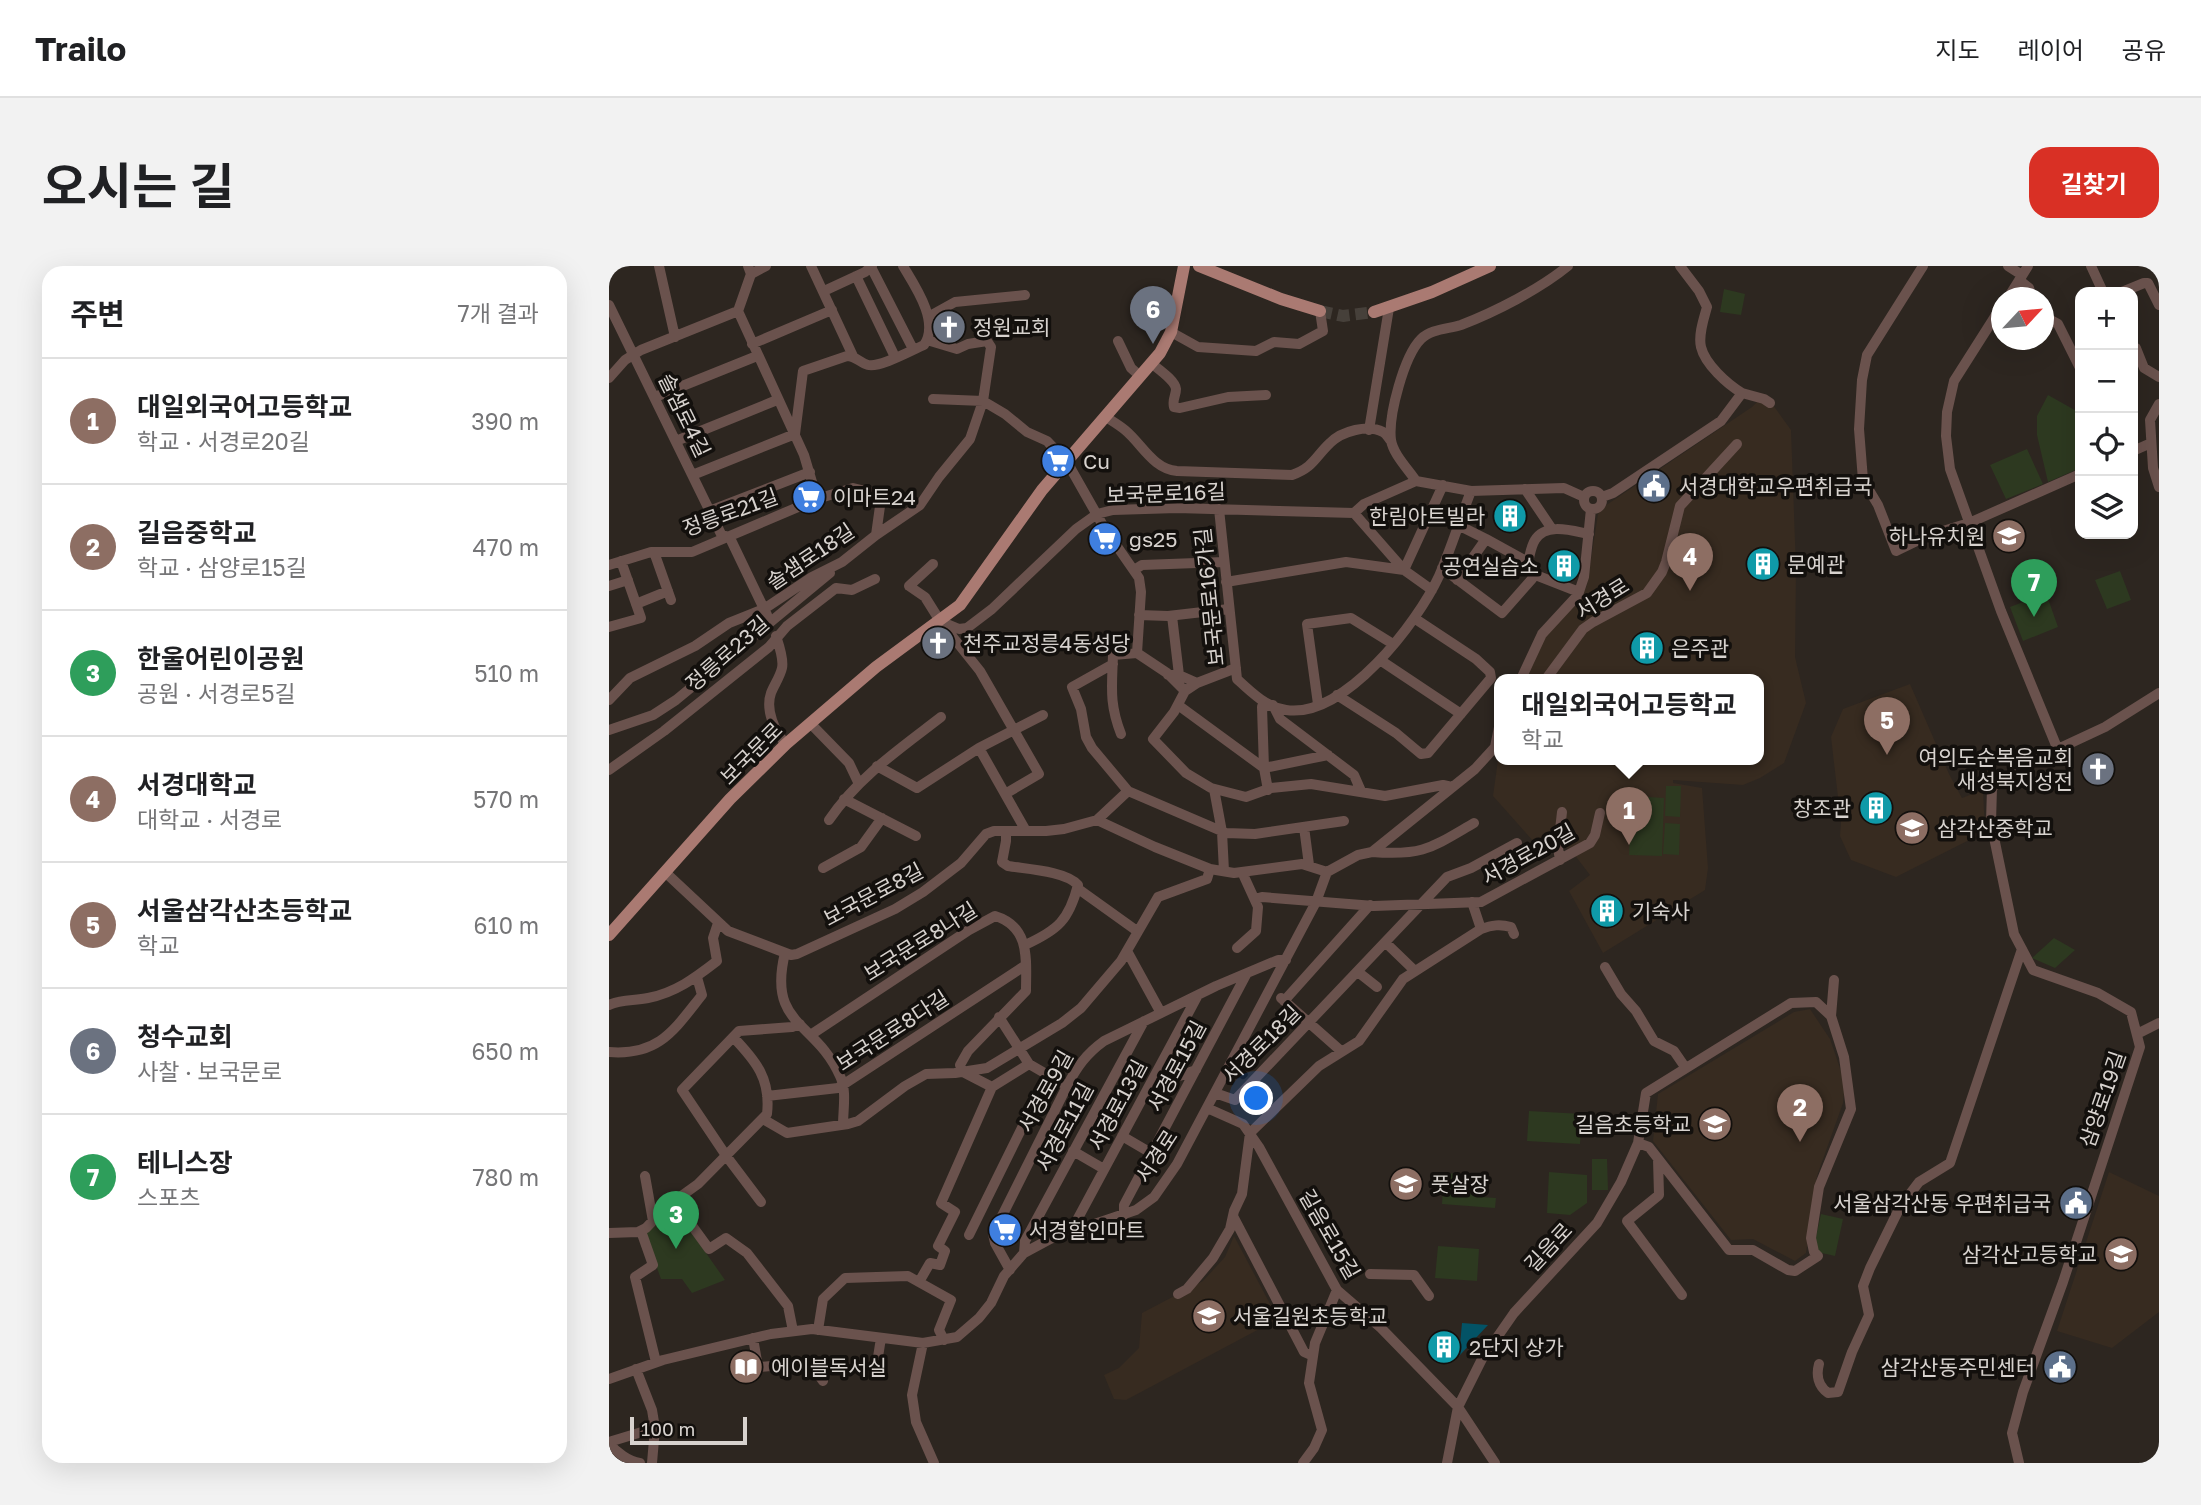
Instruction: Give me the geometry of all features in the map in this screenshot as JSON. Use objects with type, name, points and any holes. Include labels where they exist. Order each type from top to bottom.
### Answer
[{"type":"main road","name":"보국문로","points":[[609,935],[730,799],[786,744],[876,667],[960,605],[1042,491],[1166,343],[1171,332],[1184,266]]},
{"type":"main road","points":[[1199,266],[1320,312]]},
{"type":"main road","points":[[1374,312],[1433,292],[1490,266]]},
{"type":"street","points":[[659,266],[675,337]]},
{"type":"street","points":[[767,266],[750,270],[737,311],[795,434],[817,499]]},
{"type":"street","points":[[824,291],[871,266],[913,349]]},
{"type":"street","points":[[813,267],[853,356],[869,365],[879,365],[924,345],[927,340],[930,322],[903,266]]},
{"type":"street","points":[[1391,441],[1399,384],[1409,358],[1422,338],[1438,330],[1461,325],[1539,288],[1568,266]]},
{"type":"street","points":[[1680,266],[1699,291],[1707,307],[1700,346],[1726,383],[1742,393],[1770,403]]},
{"type":"street","points":[[1923,266],[1866,359],[1862,380],[1859,429],[1863,480],[1878,505],[1896,551],[1927,536],[1969,523],[2075,476]]},
{"type":"street","points":[[2008,266],[2023,274]]},
{"type":"street","points":[[2091,266],[2101,287]]},
{"type":"street","points":[[856,276],[895,357]]},
{"type":"street","points":[[2134,287],[2148,283],[2159,305]]},
{"type":"street","points":[[928,317],[955,302],[1025,295]]},
{"type":"street","name":"솔샘로4길","points":[[609,305],[721,534],[730,538],[771,623],[783,662],[769,702],[775,733],[786,744]]},
{"type":"street","points":[[1369,430],[1389,308]]},
{"type":"street","points":[[752,344],[832,310]]},
{"type":"street","points":[[609,378],[625,360],[634,355],[737,311]]},
{"type":"street","points":[[1171,332],[1198,347],[1256,351],[1273,342],[1308,342],[1323,331],[1320,312]]},
{"type":"street","points":[[2054,322],[2058,324],[2075,358]]},
{"type":"street","points":[[1991,323],[1954,381],[1947,412],[1946,436],[1950,469],[2001,611],[2058,750]]},
{"type":"street","name":"솔샘로18길","points":[[609,700],[630,678],[695,646],[729,623],[764,609],[812,577],[842,562],[920,505],[970,439],[984,402],[991,347],[987,341],[957,349],[927,340]]},
{"type":"street","points":[[1118,341],[1131,368],[1139,376]]},
{"type":"street","points":[[2137,350],[2144,368],[2159,377]]},
{"type":"street","points":[[655,397],[757,356]]},
{"type":"street","points":[[795,434],[803,372],[838,358],[853,356]]},
{"type":"street","points":[[1151,363],[1175,386],[1172,401],[1174,407],[1228,397],[1266,395]]},
{"type":"street","points":[[1602,497],[1613,493],[1721,421],[1742,393]]},
{"type":"street","points":[[933,399],[984,402],[1005,414],[1027,432],[1047,441],[1067,462],[1139,578],[1141,592],[1137,653]]},
{"type":"street","points":[[676,440],[777,400]]},
{"type":"street","points":[[2159,404],[2150,420],[2153,468],[2159,487]]},
{"type":"street","points":[[1106,417],[1125,430],[1153,460],[1167,470],[1234,475],[1292,475],[1306,470],[1330,443],[1345,432],[1383,432],[1416,481]]},
{"type":"street","points":[[695,474],[795,434]]},
{"type":"street","points":[[2138,449],[2151,443]]},
{"type":"street","name":"서경로","points":[[1550,674],[1583,629],[1647,593],[1662,572],[1680,506],[1737,444]]},
{"type":"street","points":[[712,510],[810,472]]},
{"type":"street","points":[[1432,590],[1404,570],[1354,513],[1364,504],[1416,481],[1471,491],[1564,488],[1584,496]]},
{"type":"street","points":[[1404,570],[1443,485]]},
{"type":"street","name":"솔샘로18길","points":[[817,499],[853,488],[870,492],[881,499],[876,535]]},
{"type":"street","points":[[1525,489],[1552,529]]},
{"type":"street","points":[[1584,496],[1594,490],[1602,497]]},
{"type":"street","name":"보국문로16가길","points":[[1219,509],[1237,679],[1258,698],[1273,705],[1286,710],[1306,709],[1337,695],[1364,677],[1414,618],[1442,568],[1471,491]]},
{"type":"street","points":[[1584,496],[1585,506],[1591,509],[1599,507],[1602,497]]},
{"type":"street","name":"정릉로21길","points":[[609,565],[654,552],[692,552],[817,499]]},
{"type":"street","name":"보국문로16길","points":[[940,621],[959,629],[967,628],[992,609],[1076,529],[1097,514],[1113,510],[1219,509],[1354,513]]},
{"type":"street","name":"서경로","points":[[1523,674],[1542,635],[1579,592],[1584,577],[1591,509]]},
{"type":"street","points":[[1458,525],[1528,562]]},
{"type":"street","points":[[1442,568],[1502,613],[1532,579],[1528,562],[1535,540],[1552,529],[1561,528],[1589,534]]},
{"type":"street","points":[[1457,580],[1486,540]]},
{"type":"street","points":[[636,604],[670,596],[654,552]]},
{"type":"street","points":[[609,627],[641,618],[621,561]]},
{"type":"street","points":[[609,730],[653,715],[676,700],[842,562]]},
{"type":"street","points":[[1134,570],[1142,565],[1224,562]]},
{"type":"street","points":[[1226,582],[1346,562],[1404,570]]},
{"type":"street","points":[[933,564],[909,586],[925,597],[940,621],[980,671],[1039,774],[1005,794]]},
{"type":"street","points":[[1533,575],[1579,592]]},
{"type":"street","name":"정릉로23길","points":[[609,770],[664,731],[777,639],[787,626],[836,588],[852,590],[875,579]]},
{"type":"street","points":[[609,586],[628,580]]},
{"type":"street","points":[[1139,615],[1172,616],[1229,609]]},
{"type":"street","points":[[1172,616],[1174,675],[1185,691]]},
{"type":"street","points":[[1318,704],[1307,624],[1351,618],[1393,644]]},
{"type":"street","points":[[1337,695],[1396,733],[1421,754],[1428,753],[1491,678],[1490,672],[1476,659],[1414,618]]},
{"type":"street","points":[[1121,734],[1113,713],[1113,655],[1137,653],[1174,675],[1197,682]]},
{"type":"street","points":[[1380,660],[1461,714]]},
{"type":"street","points":[[1113,664],[1072,687],[1081,709],[1086,737],[1128,791],[1222,832],[1255,834],[1344,821]]},
{"type":"street","points":[[1235,668],[1197,682],[1185,691],[1153,739],[1186,773],[1214,789],[1246,797],[1268,790],[1311,784],[1385,796],[1443,785],[1452,787]]},
{"type":"street","name":"삼양로19길","points":[[2019,1463],[2011,1433],[2140,1046],[2130,1012],[2098,993],[2033,970],[2014,934],[1991,823],[1992,787],[2030,762],[2105,727],[2159,693]]},
{"type":"street","points":[[1178,705],[1264,768],[1328,755]]},
{"type":"street","points":[[1268,790],[1264,768],[1262,708],[1273,705],[1280,719],[1354,775],[1361,791]]},
{"type":"street","points":[[653,715],[664,731]]},
{"type":"street","points":[[877,766],[917,788],[979,748],[1042,715]]},
{"type":"street","points":[[829,820],[844,799],[877,766],[941,717]]},
{"type":"street","points":[[810,723],[849,764],[859,784]]},
{"type":"street","points":[[1372,852],[1475,769],[1494,747]]},
{"type":"street","points":[[979,748],[1026,831]]},
{"type":"street","points":[[1214,789],[1222,832],[1224,871]]},
{"type":"street","points":[[1128,791],[1097,820],[1155,847],[1210,869],[1224,871],[1242,872],[1309,865],[1327,872],[1358,855],[1372,852],[1400,854],[1426,851],[1474,823]]},
{"type":"street","points":[[844,799],[916,836]]},
{"type":"street","points":[[1560,860],[1557,848],[1562,811]]},
{"type":"street","name":"서경로20길","points":[[1316,902],[1370,905],[1485,900],[1590,843],[1595,835],[1600,813]]},
{"type":"street","points":[[823,869],[861,847],[881,818]]},
{"type":"street","name":"보국문로8길","points":[[785,953],[797,954],[895,909],[950,872],[986,834],[994,831],[1064,829],[1097,820]]},
{"type":"street","points":[[1304,827],[1309,865]]},
{"type":"street","points":[[992,1087],[963,1072],[960,1065],[968,1051],[1026,991],[1025,945],[1058,928],[1074,901],[1078,885],[1075,881],[1057,874],[1008,866],[1002,862],[1006,831]]},
{"type":"street","name":"서경로18길","points":[[1215,1093],[1235,1100],[1447,877],[1471,868],[1517,843]]},
{"type":"street","points":[[763,1119],[787,1133],[843,1125],[858,1121],[926,1074],[987,1068],[1062,1023],[1081,1008],[1121,961],[1158,897],[1207,878],[1210,869]]},
{"type":"street","points":[[1237,948],[1256,931],[1258,907],[1242,872]]},
{"type":"street","name":"서경로","points":[[609,1379],[656,1362],[793,1331],[818,1330],[923,1343],[957,1337],[979,1318],[1024,1253],[1050,1239],[1136,1210],[1154,1197],[1177,1164],[1286,960],[1316,902],[1327,872]]},
{"type":"street","points":[[666,873],[728,932],[785,953],[781,988],[784,1004],[812,1034],[839,1073],[843,1085],[843,1125]]},
{"type":"street","points":[[1077,888],[1137,931]]},
{"type":"street","points":[[1255,900],[1262,897],[1316,902]]},
{"type":"street","points":[[1472,902],[1481,929]]},
{"type":"street","points":[[1284,1000],[1370,905]]},
{"type":"street","name":"보국문로8나길","points":[[812,1034],[915,964],[995,916],[1004,919],[1018,931],[1025,945]]},
{"type":"street","points":[[609,1005],[618,1001],[647,999],[665,994],[697,977],[717,961],[713,938],[718,923]]},
{"type":"street","points":[[1178,1294],[1187,1289],[1213,1258],[1230,1229],[1242,1194],[1250,1133],[1319,1066],[1359,1041],[1394,988],[1415,971],[1490,925],[1511,928],[1514,934]]},
{"type":"street","points":[[1386,943],[1415,971]]},
{"type":"street","points":[[1819,1364],[1817,1373],[1822,1388],[1828,1394],[1838,1392],[1869,1315],[1863,1286],[1870,1268],[1900,1207],[1919,1182],[1950,1163],[2022,949]]},
{"type":"street","points":[[1127,951],[1161,1013]]},
{"type":"street","name":"서경로9길","points":[[1010,1270],[993,1234],[1078,1065],[1089,1052],[1104,1041],[1198,995],[1278,960],[1286,960]]},
{"type":"street","name":"보국문로8다길","points":[[767,1096],[838,1088],[1026,965]]},
{"type":"street","points":[[1605,967],[1654,1041],[1674,1051],[1685,1068]]},
{"type":"street","points":[[1358,972],[1377,987]]},
{"type":"street","name":"서경로15길","points":[[1124,1215],[1124,1205],[1247,973]]},
{"type":"street","points":[[609,1052],[628,1052],[658,1044],[702,995],[697,977]]},
{"type":"street","points":[[1638,1143],[1649,1147],[1729,1250],[1753,1250],[1795,1271],[1818,1256],[1814,1252],[1811,1238],[1819,1187],[1851,1109],[1844,1057],[1831,1016],[1834,981]]},
{"type":"street","points":[[1269,991],[1284,1000],[1341,1051]]},
{"type":"street","name":"서경로13길","points":[[1070,1233],[1198,995]]},
{"type":"street","name":"길음로","points":[[1447,1463],[1458,1407],[1482,1359],[1514,1312],[1597,1223],[1621,1182],[1638,1143],[1646,1093],[1791,1003],[1817,1002],[1831,1016]]},
{"type":"street","points":[[999,1017],[1029,1064],[1067,1086]]},
{"type":"street","name":"서경로11길","points":[[1024,1253],[1025,1241],[1144,1021]]},
{"type":"street","points":[[2137,1034],[2159,1023]]},
{"type":"street","points":[[761,1202],[682,1090],[743,1029],[792,1027],[800,1024]]},
{"type":"street","points":[[609,1233],[641,1231],[674,1201],[698,1184],[767,1114],[764,1078],[757,1064],[733,1037]]},
{"type":"street","points":[[919,1283],[930,1262],[940,1265],[945,1251],[938,1246],[955,1212],[940,1203],[992,1087],[1029,1064]]},
{"type":"street","points":[[1149,1087],[1196,1070]]},
{"type":"street","points":[[969,1235],[1048,1075]]},
{"type":"street","name":"길음로15길","points":[[1207,1108],[1244,1124],[1337,1290],[1381,1328],[1458,1407],[1495,1463]]},
{"type":"street","points":[[1122,1136],[1151,1153]]},
{"type":"street","points":[[1073,1151],[1104,1169]]},
{"type":"street","points":[[1658,1159],[1659,1195],[1627,1221],[1682,1295]]},
{"type":"street","points":[[645,1176],[653,1221]]},
{"type":"street","points":[[674,1201],[709,1250],[726,1238],[747,1253],[787,1306],[793,1331]]},
{"type":"street","points":[[1233,1216],[1304,1352],[1313,1356]]},
{"type":"street","points":[[641,1231],[653,1265],[635,1277],[656,1362]]},
{"type":"street","points":[[1370,1274],[1414,1275],[1429,1296]]},
{"type":"street","points":[[818,1330],[823,1299],[845,1278],[908,1276],[951,1300],[939,1330],[944,1340]]},
{"type":"street","points":[[1303,1463],[1322,1430],[1309,1383],[1315,1343],[1337,1290]]},
{"type":"street","points":[[753,1338],[758,1367],[804,1365],[817,1372],[823,1381]]},
{"type":"street","points":[[878,1357],[881,1338]]},
{"type":"street","points":[[923,1343],[912,1395],[916,1422],[935,1463]]},
{"type":"street","points":[[636,1369],[652,1410],[655,1428],[652,1463]]},
{"type":"street","points":[[640,1463],[634,1463],[614,1449],[609,1442],[655,1428]]},
{"type":"shaded area","points":[[1765,394],[1791,430],[1796,569],[1795,657],[1806,703],[1784,763],[1760,778],[1743,785],[1673,780],[1673,783],[1702,788],[1708,868],[1705,890],[1603,953],[1569,891],[1590,875],[1570,849],[1534,842],[1493,796],[1497,765],[1764,765],[1764,674],[1528,674],[1545,636],[1581,598],[1587,585],[1598,514],[1602,508],[1752,407]]},
{"type":"shaded area","points":[[1910,684],[1962,798],[1983,790],[1985,832],[1896,877],[1851,860],[1840,836],[1841,823],[1831,737],[1843,709]]},
{"type":"shaded area","points":[[1810,1009],[1830,1039],[1845,1083],[1843,1103],[1817,1176],[1806,1253],[1795,1261],[1753,1239],[1731,1240],[1653,1141],[1658,1094],[1794,1012]]},
{"type":"shaded area","name":"삼각산고등학교","points":[[2109,1172],[2159,1196],[2159,1312],[2112,1348],[2057,1331]]},
{"type":"shaded area","name":"서울길원초등학교","points":[[1234,1236],[1278,1319],[1126,1400],[1114,1399],[1104,1375],[1119,1368],[1139,1348],[1142,1313],[1203,1281],[1225,1257]]},
{"type":"green space","points":[[1724,289],[1745,294],[1741,315],[1720,312]]},
{"type":"green space","points":[[2048,395],[2075,410],[2075,470],[2048,482],[2037,435],[2037,416]]},
{"type":"green space","points":[[2027,449],[2043,484],[2006,499],[1990,465]]},
{"type":"green space","points":[[2120,571],[2131,600],[2107,609],[2095,580]]},
{"type":"green space","points":[[2046,593],[2058,627],[2023,641],[2010,607]]},
{"type":"green space","points":[[1666,786],[1681,786],[1680,817],[1665,816]]},
{"type":"green space","points":[[1632,796],[1664,798],[1662,856],[1629,855]]},
{"type":"green space","points":[[1665,823],[1680,824],[1679,855],[1663,854]]},
{"type":"green space","points":[[2054,938],[2075,950],[2055,968],[2032,958]]},
{"type":"green space","points":[[1529,1111],[1582,1114],[1580,1144],[1527,1141]]},
{"type":"green space","points":[[1592,1159],[1607,1159],[1608,1190],[1592,1190]]},
{"type":"green space","points":[[1549,1172],[1587,1175],[1587,1203],[1570,1215],[1547,1213]]},
{"type":"green space","points":[[1444,1173],[1482,1176],[1481,1197],[1496,1198],[1495,1208],[1442,1204]]},
{"type":"green space","points":[[673,1206],[725,1280],[692,1293],[682,1279],[661,1279],[644,1232]]},
{"type":"green space","points":[[1821,1214],[1843,1219],[1835,1256],[1813,1251]]},
{"type":"green space","points":[[1438,1246],[1479,1249],[1477,1281],[1435,1278]]},
{"type":"water","points":[[1462,1323],[1488,1325],[1459,1356]]},
{"type":"tunnel","points":[[1320,311],[1343,316],[1374,312]]},
{"type":"place","name":"정원교회","points":[[949,327]]},
{"type":"place","name":"청수교회","points":[[1153,344]]},
{"type":"place","name":"Cu","points":[[1058,461]]},
{"type":"place","name":"서경대학교우편취급국","points":[[1654,486]]},
{"type":"place","name":"이마트24","points":[[809,497]]},
{"type":"place","name":"한림아트빌라","points":[[1510,516]]},
{"type":"place","name":"하나유치원","points":[[2009,536]]},
{"type":"place","name":"gs25","points":[[1105,539]]},
{"type":"place","name":"문예관","points":[[1763,564]]},
{"type":"place","name":"공연실습소","points":[[1564,566]]},
{"type":"place","name":"서경대학교","points":[[1690,591]]},
{"type":"place","name":"테니스장","points":[[2034,617]]},
{"type":"place","name":"천주교정릉4동성당","points":[[938,643]]},
{"type":"place","name":"은주관","points":[[1647,648]]},
{"type":"place","name":"서울삼각산초등학교","points":[[1887,755]]},
{"type":"place","name":"여의도순복음교회 새성북지성전","points":[[2098,769]]},
{"type":"place","name":"창조관","points":[[1876,808]]},
{"type":"place","name":"삼각산중학교","points":[[1912,828]]},
{"type":"place","name":"대일외국어고등학교","points":[[1629,845]]},
{"type":"place","name":"기숙사","points":[[1607,911]]},
{"type":"place","name":"길음초등학교","points":[[1715,1124]]},
{"type":"place","name":"길음중학교","points":[[1800,1142]]},
{"type":"place","name":"풋살장","points":[[1406,1184]]},
{"type":"place","name":"서울삼각산동 우편취급국","points":[[2076,1203]]},
{"type":"place","name":"서경할인마트","points":[[1005,1230]]},
{"type":"place","name":"한울어린이공원","points":[[676,1249]]},
{"type":"place","name":"삼각산고등학교","points":[[2121,1254]]},
{"type":"place","name":"서울길원초등학교","points":[[1209,1316]]},
{"type":"place","name":"2단지 상가","points":[[1444,1347]]},
{"type":"place","name":"에이블독서실","points":[[746,1367]]},
{"type":"place","name":"삼각산동주민센터","points":[[2060,1367]]}]
